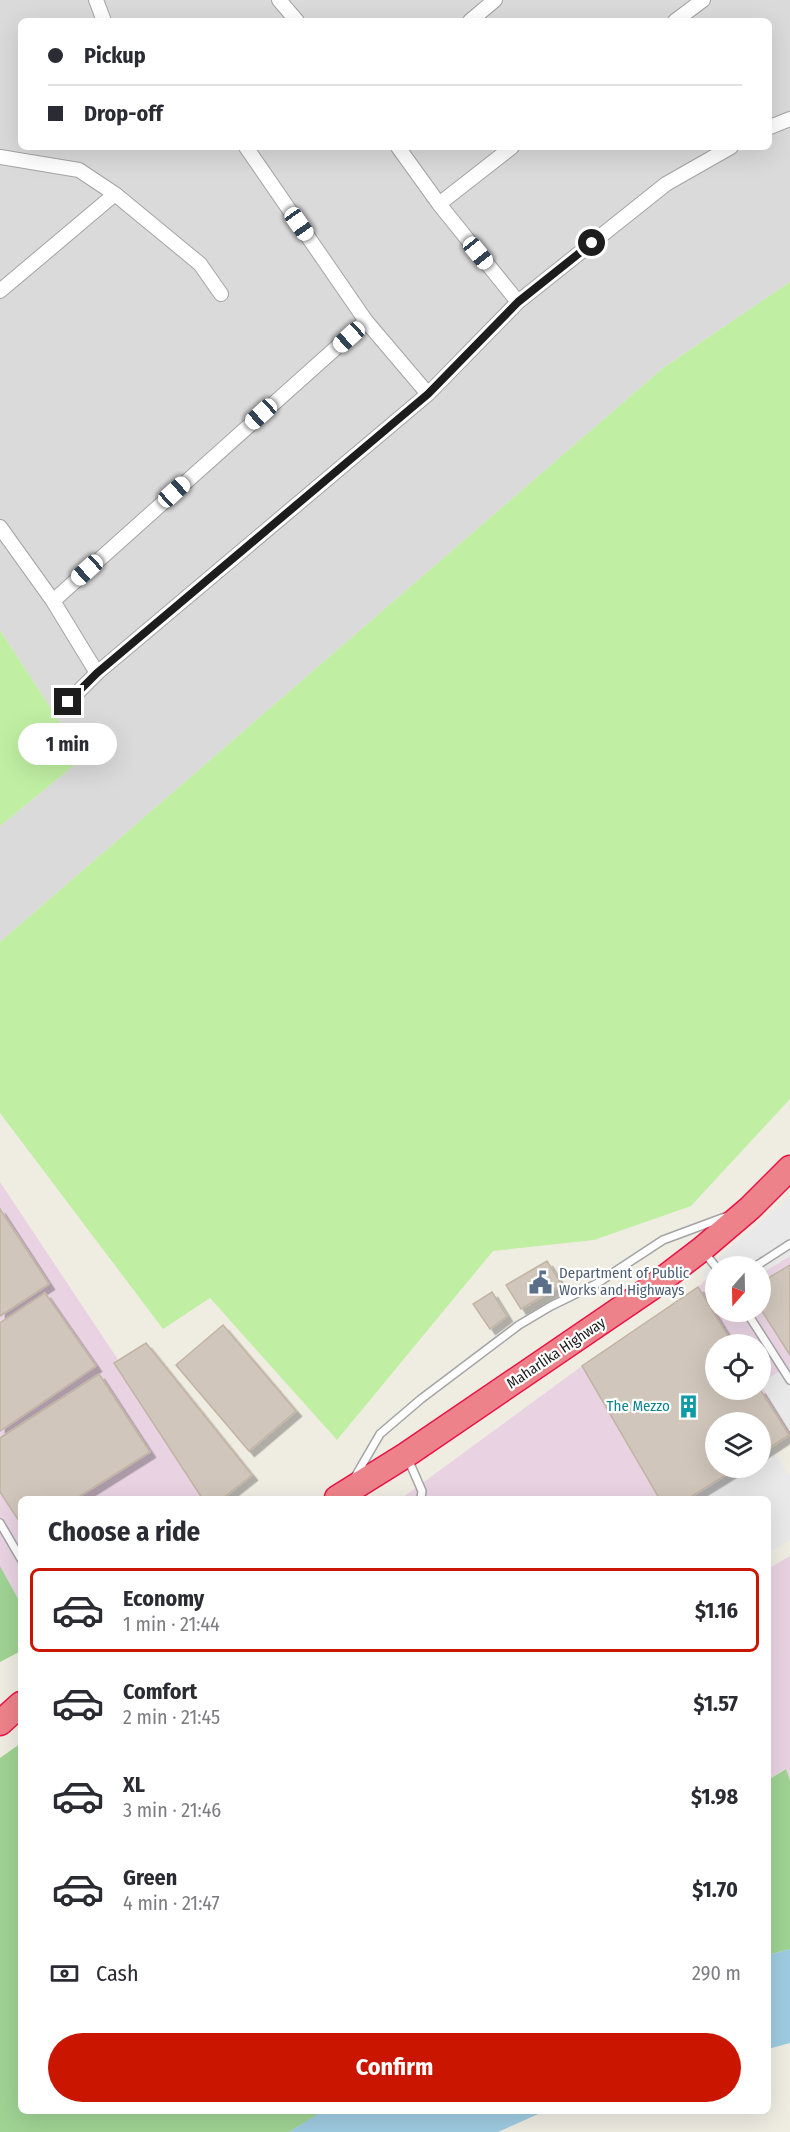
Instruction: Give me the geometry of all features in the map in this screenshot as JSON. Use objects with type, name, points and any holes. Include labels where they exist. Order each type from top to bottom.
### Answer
[{"type":"highway","name":"Maharlika Highway","points":[[711,1256],[750,1208],[790,1168]]},
{"type":"highway","name":"Maharlika Highway","points":[[341,1496],[406,1455],[651,1288],[705,1260]]},
{"type":"highway","points":[[0,1708],[18,1699]]},
{"type":"highway","points":[[0,1722],[18,1707]]},
{"type":"street","points":[[96,0],[103,18]]},
{"type":"street","points":[[279,0],[294,18]]},
{"type":"street","points":[[474,18],[495,0]]},
{"type":"street","points":[[679,18],[703,0]]},
{"type":"street","points":[[772,126],[790,119]]},
{"type":"street","points":[[248,150],[366,321],[428,394]]},
{"type":"street","points":[[400,150],[439,204],[518,302]]},
{"type":"street","points":[[439,204],[509,150]]},
{"type":"street","points":[[68,702],[97,673],[428,394],[518,302],[666,184],[726,150]]},
{"type":"street","points":[[0,157],[79,170],[115,194],[200,264],[221,294]]},
{"type":"street","points":[[0,291],[115,194]]},
{"type":"street","points":[[53,601],[366,321]]},
{"type":"street","points":[[0,527],[53,601],[97,673]]},
{"type":"lane","points":[[341,1496],[380,1434],[437,1387],[519,1325],[551,1306],[597,1284],[663,1240],[750,1208]]},
{"type":"lane","points":[[771,1256],[790,1244]]},
{"type":"lane","points":[[753,1322],[790,1380]]},
{"type":"lane","points":[[406,1455],[422,1491],[421,1496]]},
{"type":"lane","points":[[0,1523],[18,1554]]},
{"type":"shaded area","points":[[0,0],[790,0],[790,282],[663,368],[0,942],[0,826],[83,758],[0,630]]},
{"type":"shaded area","points":[[0,1182],[209,1496],[18,1496],[18,1599],[0,1566]]},
{"type":"shaded area","points":[[790,1197],[790,1256],[771,1268],[771,1256],[721,1256]]},
{"type":"shaded area","points":[[790,1204],[790,1436],[768,1400],[771,1400],[771,1334],[727,1334],[719,1322],[771,1322],[771,1256],[765,1256]]},
{"type":"shaded area","points":[[705,1280],[705,1298],[698,1287]]},
{"type":"shaded area","points":[[582,1366],[658,1496],[405,1496]]},
{"type":"shaded area","points":[[780,1371],[790,1386],[790,1432],[770,1400],[771,1377]]},
{"type":"shaded area","points":[[771,1449],[790,1476],[790,1540],[771,1551],[771,1496],[693,1496],[723,1478],[771,1478]]},
{"type":"shaded area","points":[[790,1556],[790,1781],[785,1769],[771,1778],[771,1567]]},
{"type":"green space","points":[[790,282],[790,1099],[691,1206],[594,1240],[493,1251],[337,1440],[210,1298],[163,1329],[0,1113],[0,942],[663,368]]},
{"type":"green space","points":[[0,630],[83,758],[0,826]]},
{"type":"green space","points":[[0,1566],[18,1599],[18,1653],[0,1662]]},
{"type":"green space","points":[[18,1745],[18,2114],[319,2114],[289,2132],[0,2132],[0,1758]]},
{"type":"green space","points":[[786,1769],[790,1781],[790,1949],[771,1954],[771,1778]]},
{"type":"water","points":[[790,1949],[790,2043],[771,2048],[771,1954]]},
{"type":"water","points":[[318,2114],[538,2114],[498,2132],[289,2132]]},
{"type":"building","points":[[0,1209],[49,1284],[0,1316]]},
{"type":"building","points":[[547,1261],[562,1285],[521,1309],[506,1285]]},
{"type":"building","points":[[790,1265],[790,1355],[769,1322],[771,1322],[771,1276]]},
{"type":"building","name":"The Mezzo","points":[[698,1287],[705,1298],[705,1322],[719,1322],[727,1334],[705,1334],[705,1400],[767,1400],[789,1435],[771,1447],[771,1412],[705,1412],[705,1478],[721,1478],[692,1496],[658,1496],[582,1366]]},
{"type":"building","points":[[492,1292],[507,1316],[490,1329],[473,1304]]},
{"type":"building","points":[[45,1293],[96,1366],[0,1431],[0,1323]]},
{"type":"building","points":[[223,1325],[296,1411],[249,1451],[176,1365]]},
{"type":"building","points":[[146,1343],[252,1475],[226,1496],[201,1496],[114,1363]]},
{"type":"building","points":[[99,1374],[150,1452],[80,1496],[18,1496],[18,1519],[0,1492],[0,1438]]},
{"type":"place","name":"Department of Public Works and Highways","points":[[541,1282]]},
{"type":"place","name":"The Mezzo","points":[[688,1406]]},
{"type":"route","points":[[68,702],[97,673],[428,394],[518,302],[592,243]]}]
